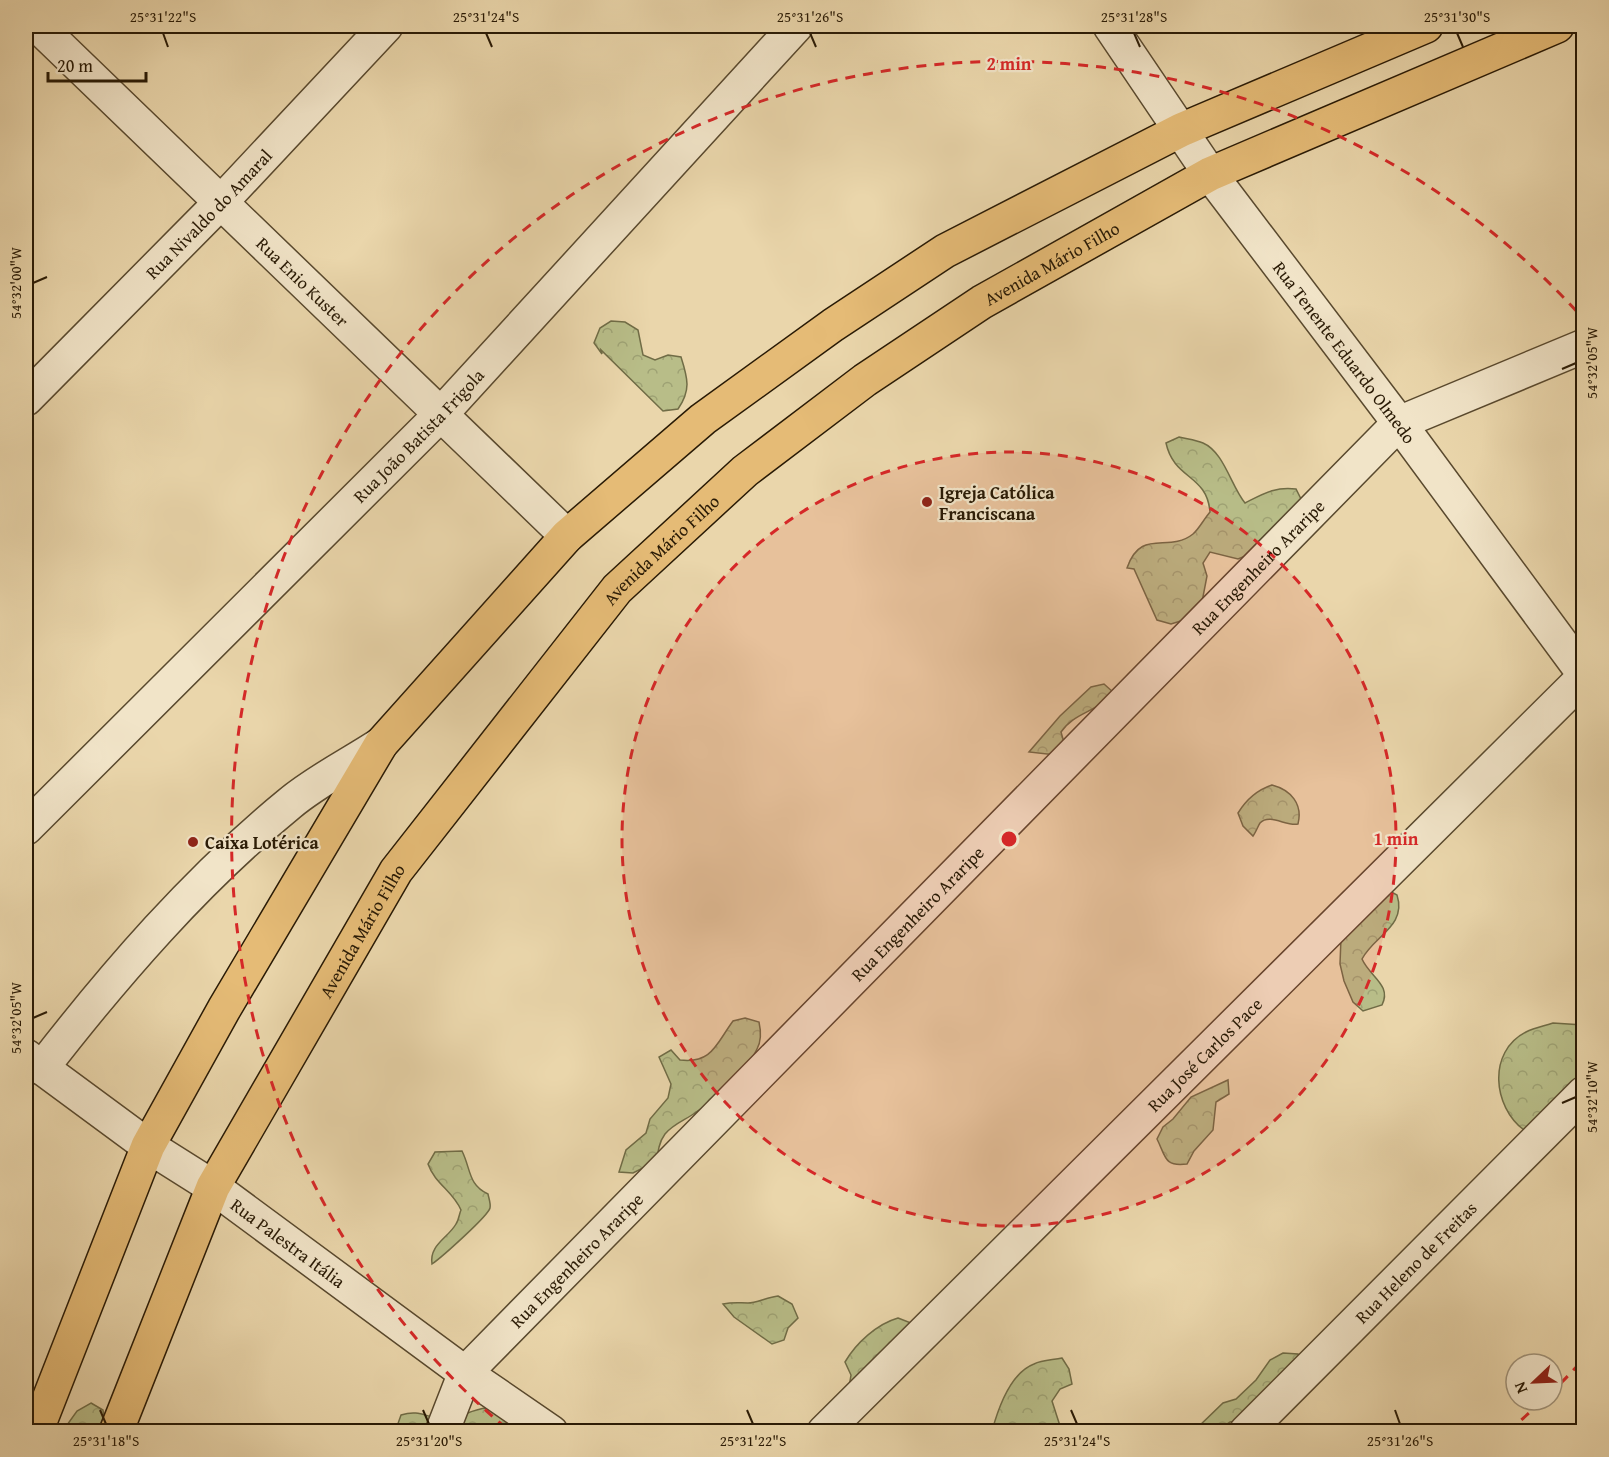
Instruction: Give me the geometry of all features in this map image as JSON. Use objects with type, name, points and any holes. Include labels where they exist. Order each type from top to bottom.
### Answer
[{"type":"main road","points":[[36,1431],[148,1146],[224,1009],[381,744],[567,536],[703,419],[833,325],[936,257],[1180,130],[1426,26]]},
{"type":"main road","name":"Avenida Mário Filho","points":[[116,1431],[213,1187],[396,872],[617,589],[745,471],[865,380],[982,302],[1210,174],[1557,26]]},
{"type":"street","name":"Rua Enio Kuster","points":[[38,26],[567,536]]},
{"type":"street","name":"Rua Nivaldo do Amaral","points":[[26,399],[222,201],[386,26]]},
{"type":"street","name":"Rua João Batista Frigola","points":[[26,828],[441,414],[796,26]]},
{"type":"street","name":"Rua Tenente Eduardo Olmedo","points":[[1110,26],[1210,174],[1399,423],[1584,676]]},
{"type":"street","name":"Rua Engenheiro Araripe","points":[[442,1431],[465,1373],[1399,423],[1584,346]]},
{"type":"street","name":"Rua José Carlos Pace","points":[[824,1431],[1584,676]]},
{"type":"street","points":[[34,1062],[225,861],[290,803],[381,744]]},
{"type":"street","name":"Rua Palestra Itália","points":[[34,1062],[148,1146],[213,1187],[465,1373],[551,1431]]},
{"type":"street","name":"Rua Heleno de Freitas","points":[[1246,1431],[1584,1093]]},
{"type":"green space","points":[[611,321],[625,322],[638,330],[643,355],[655,360],[668,355],[681,357],[687,390],[678,409],[663,411],[601,350],[602,354],[594,343],[600,328]]},
{"type":"green space","points":[[1179,437],[1210,447],[1222,461],[1245,503],[1270,491],[1289,488],[1296,489],[1303,503],[1275,544],[1238,559],[1210,552],[1203,563],[1207,576],[1202,602],[1184,620],[1171,624],[1157,620],[1134,569],[1127,568],[1140,548],[1147,544],[1184,540],[1195,532],[1210,512],[1203,490],[1176,464],[1170,455],[1166,443]]},
{"type":"green space","points":[[1104,684],[1113,692],[1101,704],[1066,725],[1061,732],[1065,746],[1056,755],[1029,752],[1060,716],[1091,687]]},
{"type":"green space","points":[[1272,785],[1285,790],[1294,799],[1299,810],[1298,824],[1264,820],[1253,836],[1243,826],[1238,813],[1252,796]]},
{"type":"green space","points":[[1386,889],[1397,895],[1399,906],[1397,915],[1388,930],[1362,959],[1382,986],[1384,998],[1382,1005],[1363,1011],[1353,1002],[1344,981],[1340,964],[1341,938]]},
{"type":"green space","points":[[745,1018],[759,1022],[761,1032],[759,1046],[746,1066],[712,1100],[668,1131],[660,1143],[657,1161],[633,1173],[619,1172],[626,1150],[646,1133],[650,1119],[668,1098],[671,1084],[659,1057],[671,1050],[680,1060],[699,1059],[712,1051],[733,1021]]},
{"type":"green space","points":[[1553,1023],[1583,1025],[1583,1079],[1524,1130],[1506,1108],[1499,1080],[1500,1066],[1513,1041],[1526,1032]]},
{"type":"green space","points":[[1228,1080],[1229,1094],[1216,1102],[1213,1130],[1194,1151],[1187,1164],[1179,1165],[1170,1162],[1164,1156],[1157,1139],[1163,1127],[1173,1119],[1191,1097]]},
{"type":"green space","points":[[462,1151],[473,1181],[488,1194],[490,1208],[473,1227],[432,1264],[433,1252],[453,1229],[461,1210],[458,1203],[435,1177],[428,1164],[435,1152]]},
{"type":"green space","points":[[778,1296],[792,1304],[798,1318],[788,1328],[784,1340],[772,1344],[734,1317],[723,1304],[751,1303]]},
{"type":"green space","points":[[898,1318],[911,1323],[849,1387],[851,1375],[845,1362],[861,1341],[882,1325]]},
{"type":"green space","points":[[1283,1353],[1298,1354],[1302,1361],[1249,1419],[1230,1422],[1217,1431],[1193,1432],[1223,1403],[1236,1399],[1256,1380],[1270,1360]]},
{"type":"green space","points":[[1062,1358],[1069,1369],[1072,1384],[1060,1389],[1052,1401],[1061,1429],[1044,1432],[1004,1427],[992,1431],[1006,1393],[1018,1375],[1037,1363]]},
{"type":"green space","points":[[91,1403],[103,1410],[106,1431],[62,1432],[77,1411]]},
{"type":"green space","points":[[486,1408],[500,1411],[523,1432],[395,1432],[401,1415],[408,1413],[449,1419]]},
{"type":"place","name":"Igreja Católica Franciscana","points":[[927,502]]},
{"type":"place","name":"Caixa Lotérica","points":[[193,842]]}]
